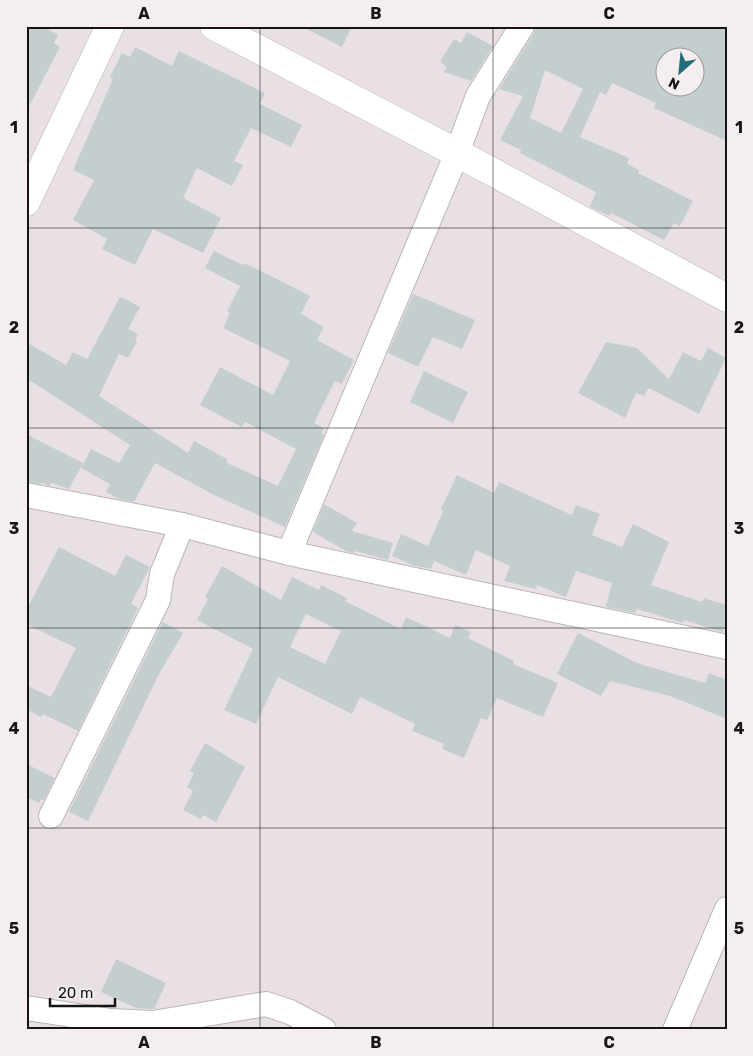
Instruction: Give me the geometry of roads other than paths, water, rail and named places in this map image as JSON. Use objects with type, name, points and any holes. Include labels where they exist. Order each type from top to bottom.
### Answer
[{"type":"street","points":[[26,202],[110,26]]},
{"type":"street","points":[[214,26],[457,153],[727,298]]},
{"type":"street","points":[[289,553],[457,153],[478,96],[522,26]]},
{"type":"street","points":[[26,495],[182,525],[289,553],[727,647]]},
{"type":"street","points":[[51,816],[158,600],[162,574],[182,525]]},
{"type":"street","points":[[675,1030],[727,909]]},
{"type":"street","points":[[26,1008],[111,1021],[153,1024],[266,1004],[290,1012],[324,1030]]}]
